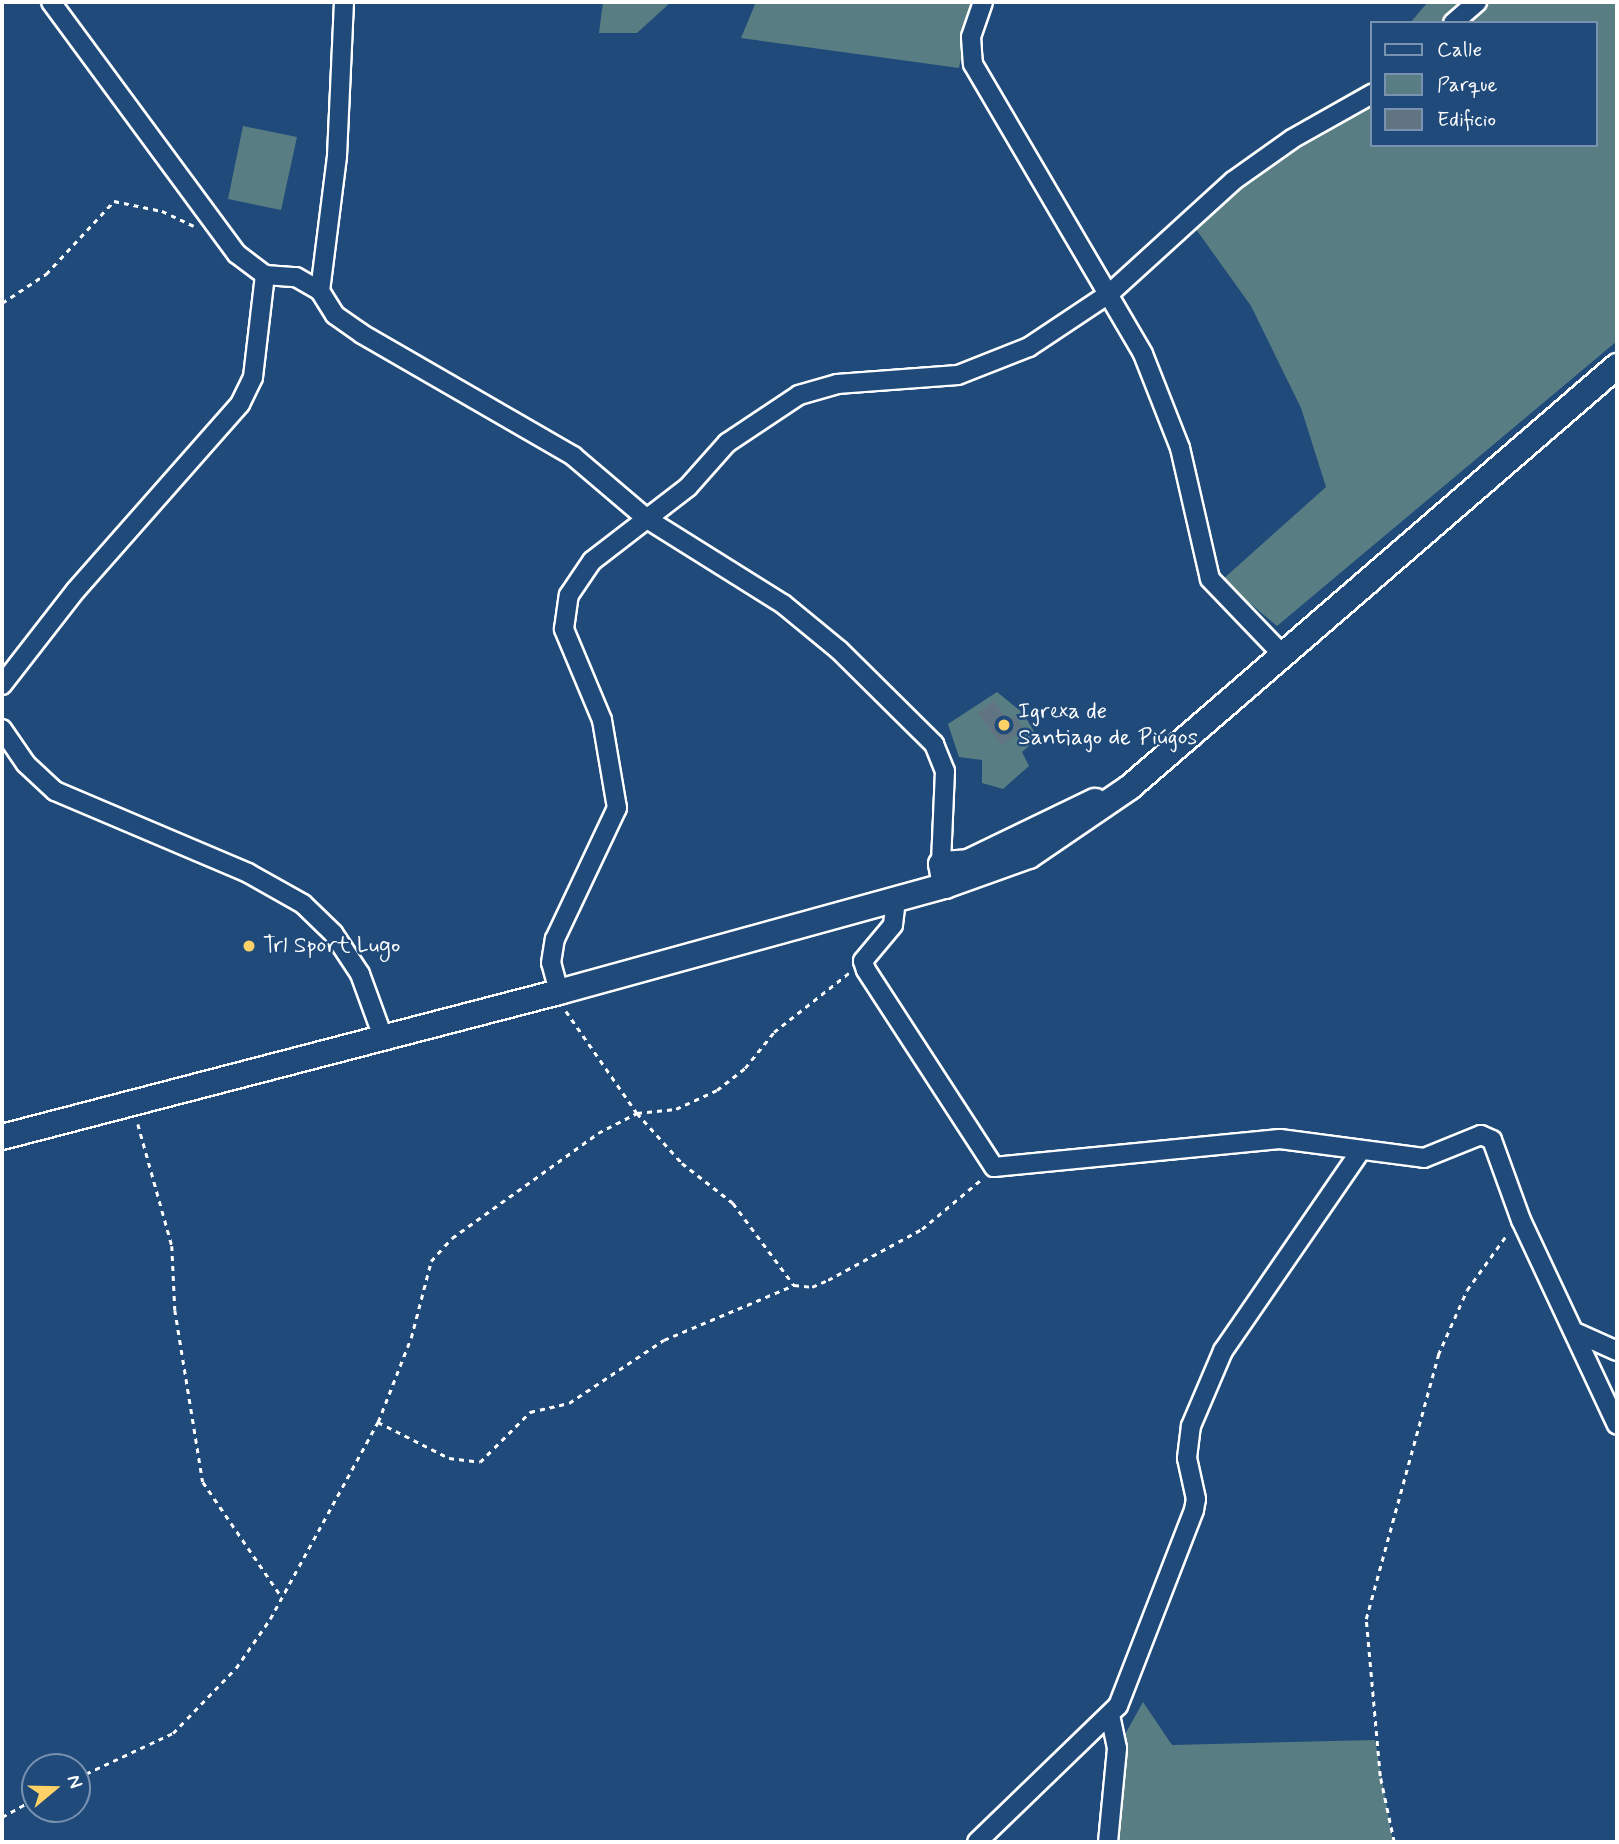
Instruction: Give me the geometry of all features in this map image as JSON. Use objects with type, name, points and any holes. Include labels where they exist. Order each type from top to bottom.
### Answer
[{"type":"main road","points":[[2,1137],[384,1040],[896,900],[943,875],[1056,841],[1130,787],[1617,366]]},
{"type":"street","points":[[51,2],[237,254],[265,275],[296,277],[320,291],[335,315],[362,334],[573,456],[647,519],[783,604],[934,744],[945,771],[943,875]]},
{"type":"street","points":[[320,291],[337,156],[344,2]]},
{"type":"street","points":[[984,2],[971,37],[972,64],[1110,293],[1143,354],[1180,448],[1210,579],[1283,654]]},
{"type":"street","points":[[1455,21],[1477,2]]},
{"type":"street","points":[[559,992],[551,963],[555,939],[617,808],[602,720],[564,629],[569,595],[592,561],[688,487],[727,443],[799,395],[837,384],[958,375],[991,366],[1110,293],[1233,181],[1292,139],[1370,95]]},
{"type":"street","points":[[2,685],[109,550],[240,404],[253,377],[265,275]]},
{"type":"street","points":[[2,729],[26,764],[55,791],[247,873],[303,904],[333,933],[360,974],[384,1040]]},
{"type":"street","points":[[896,900],[894,925],[863,961],[994,1167],[1280,1139],[1359,1153],[1424,1158],[1481,1135],[1492,1140],[1522,1222],[1577,1334],[1617,1425]]},
{"type":"street","points":[[977,1842],[1118,1706],[1194,1510],[1186,1458],[1191,1426],[1223,1351],[1359,1153]]},
{"type":"street","points":[[1577,1334],[1617,1351]]},
{"type":"street","points":[[1108,1842],[1117,1748],[1110,1715]]},
{"type":"path","points":[[2,303],[46,274],[114,201],[162,211],[223,236]]},
{"type":"path","points":[[91,1771],[173,1733],[236,1668],[282,1598],[378,1422],[411,1338],[431,1261],[452,1238],[537,1175],[637,1113],[676,1109],[717,1090],[745,1069],[774,1032],[863,961]]},
{"type":"path","points":[[559,992],[565,1010],[637,1113],[682,1163],[733,1203],[794,1286]]},
{"type":"path","points":[[132,1104],[172,1246],[175,1310],[202,1482],[282,1598]]},
{"type":"path","points":[[378,1422],[449,1458],[480,1462],[530,1412],[569,1403],[664,1340],[794,1286],[820,1284],[922,1229],[964,1199],[994,1167]]},
{"type":"path","points":[[1394,1842],[1379,1764],[1366,1619],[1438,1355],[1467,1290],[1522,1222]]},
{"type":"path","points":[[2,1818],[21,1807]]},
{"type":"green space","points":[[603,2],[671,2],[637,33],[599,33]]},
{"type":"green space","points":[[756,2],[972,2],[959,68],[741,38]]},
{"type":"green space","points":[[1428,2],[1617,2],[1617,341],[1277,626],[1222,580],[1326,487],[1301,408],[1251,306],[1193,225],[1300,121],[1370,81],[1370,147],[1598,147],[1598,21],[1412,21]]},
{"type":"green space","points":[[243,126],[297,137],[281,210],[228,199]]},
{"type":"green space","points":[[997,692],[1023,713],[1038,738],[1022,752],[1029,766],[1003,789],[982,783],[982,760],[959,757],[948,724]]},
{"type":"green space","points":[[1143,1702],[1172,1745],[1375,1740],[1393,1842],[1107,1842],[1113,1756]]},
{"type":"building","name":"Igrexa de Santiago de Piúgos","points":[[994,701],[1008,721],[1015,716],[1024,729],[1001,745],[978,713]]},
{"type":"place","name":"Igrexa de Santiago de Piúgos","points":[[1004,725]]},
{"type":"place","name":"Trl Sport Lugo","points":[[249,946]]}]
